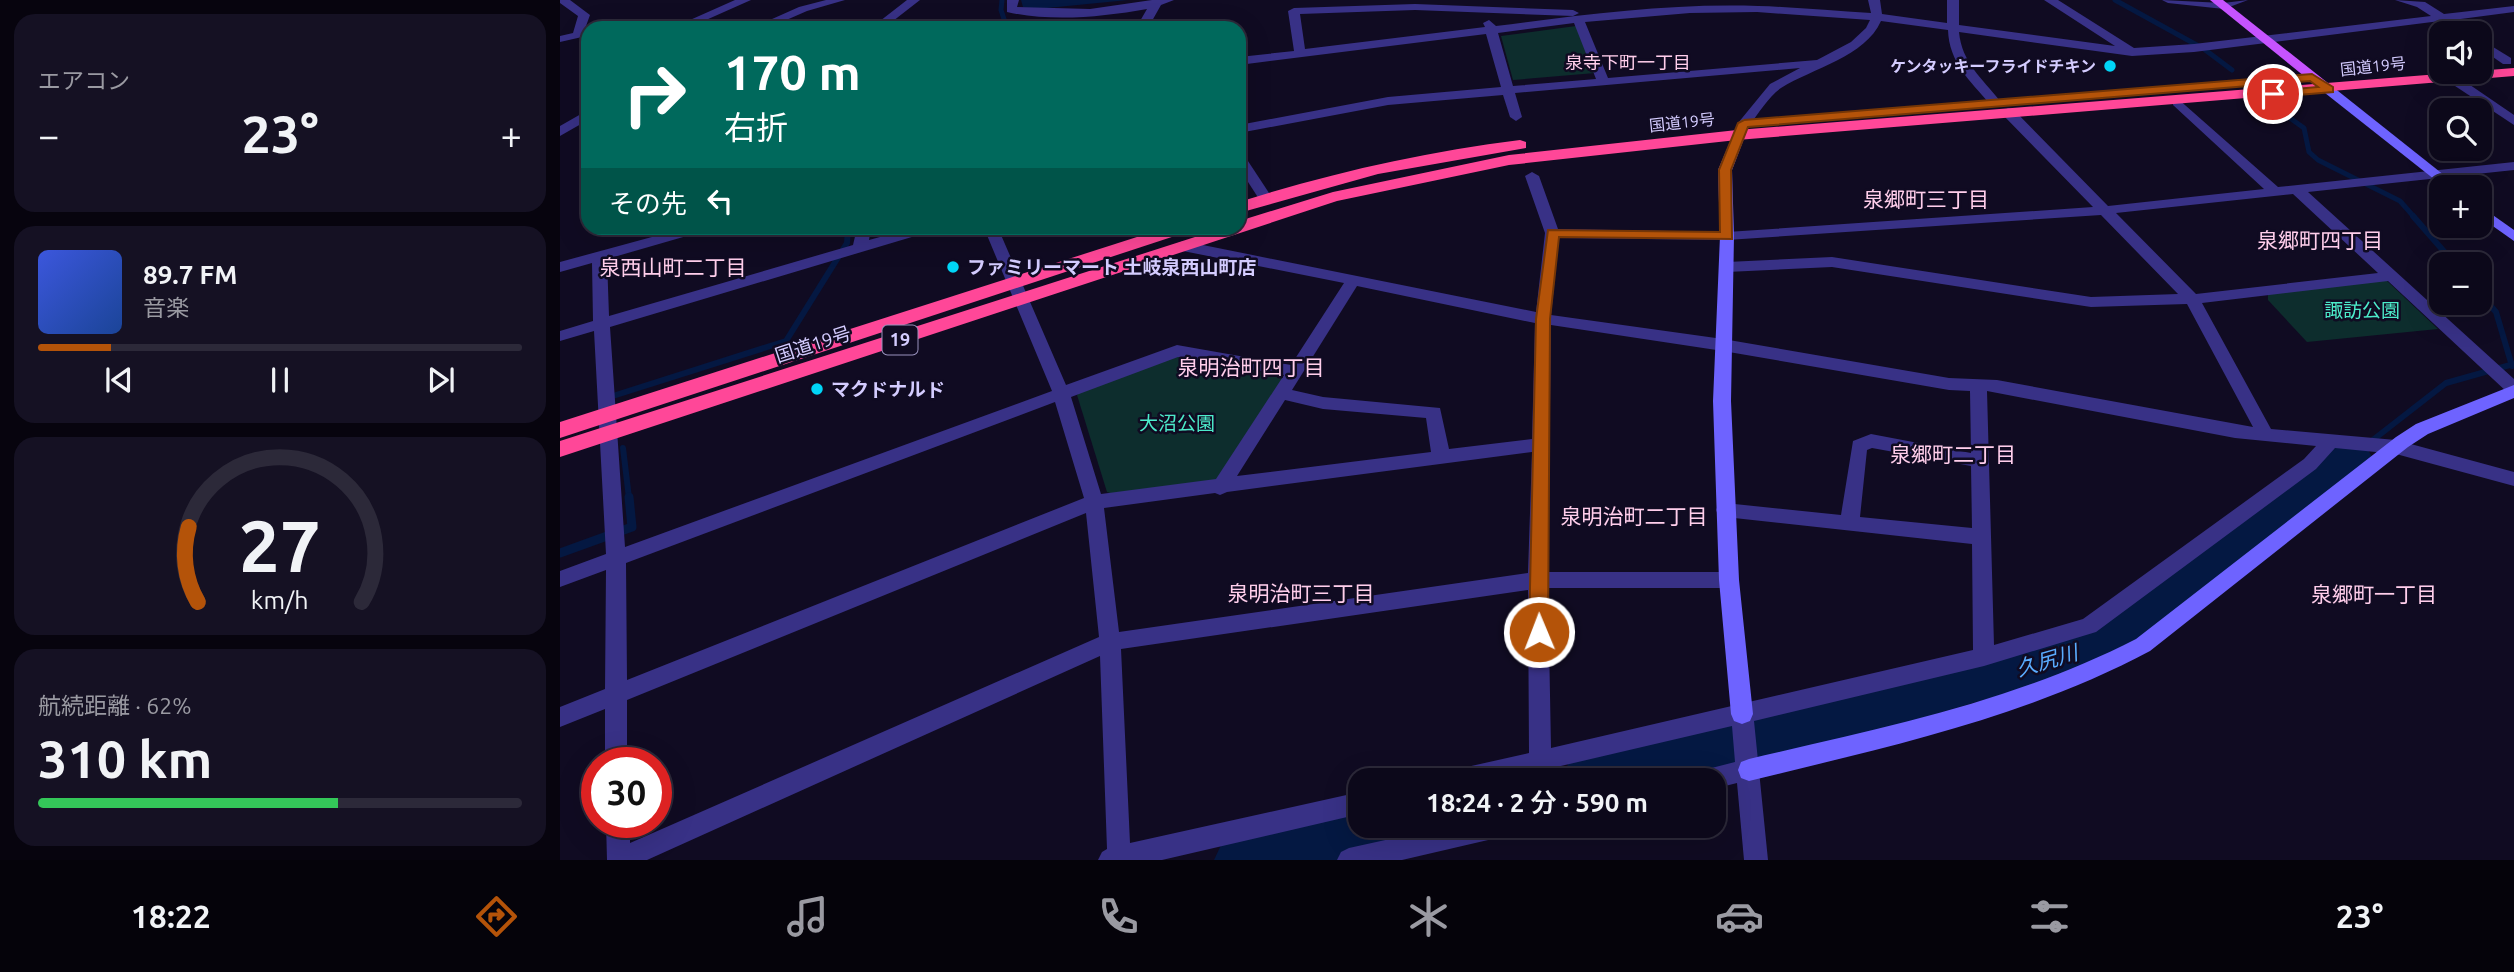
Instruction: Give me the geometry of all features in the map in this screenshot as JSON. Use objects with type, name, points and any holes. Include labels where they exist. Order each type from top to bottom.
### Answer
[{"type":"highway","points":[[2492,63],[2512,64]]},
{"type":"highway","name":"国道19号","points":[[2492,66],[2512,64]]},
{"type":"highway","name":"国道19号","points":[[1246,206],[1442,155],[1740,129],[1994,101],[2312,77],[2429,73]]},
{"type":"highway","name":"国道19号","points":[[1246,226],[1333,197],[1496,162],[1740,129],[2177,102],[2329,90],[2429,75]]},
{"type":"highway","name":"国道19号","points":[[560,449],[607,424],[1182,237]]},
{"type":"highway","name":"国道19号","points":[[560,430],[607,424]]},
{"type":"main road","points":[[2220,3],[2329,90]]},
{"type":"street","points":[[563,0],[584,15],[584,21]]},
{"type":"street","points":[[695,21],[745,0]]},
{"type":"street","points":[[775,21],[803,9],[839,0]]},
{"type":"street","points":[[886,21],[914,0]]},
{"type":"street","points":[[1013,0],[1011,10],[1041,13],[1124,11],[1161,1]]},
{"type":"street","points":[[1536,0],[1581,17]]},
{"type":"street","points":[[1756,860],[1729,580],[1725,510],[1725,170],[1740,129],[1774,88],[1855,44],[1871,30],[1877,17],[1874,0]]},
{"type":"street","points":[[1952,0],[1952,41],[1958,61],[1994,101]]},
{"type":"street","points":[[2050,0],[2132,52]]},
{"type":"street","points":[[2168,0],[2220,3],[2242,0]]},
{"type":"street","points":[[2401,0],[2421,4],[2448,21]]},
{"type":"street","points":[[1147,21],[1161,1]]},
{"type":"street","points":[[1618,16],[1619,1]]},
{"type":"street","points":[[1300,54],[1294,11],[1415,7],[1597,17],[1724,9],[1877,17],[2132,52],[2194,48],[2514,9]]},
{"type":"street","points":[[1486,9],[1516,117]]},
{"type":"street","points":[[1246,60],[1492,32],[1581,17]]},
{"type":"street","points":[[1581,17],[1603,81]]},
{"type":"street","points":[[560,39],[581,34]]},
{"type":"street","points":[[2492,51],[2512,64]]},
{"type":"street","points":[[1246,128],[1388,101],[1818,63]]},
{"type":"street","points":[[2463,84],[2514,121]]},
{"type":"street","points":[[2329,90],[2436,174]]},
{"type":"street","points":[[2177,102],[2273,190]]},
{"type":"street","points":[[2008,112],[2192,299],[2265,435]]},
{"type":"street","points":[[560,132],[581,118]]},
{"type":"street","points":[[1552,233],[1727,236],[2106,210],[2514,166]]},
{"type":"street","points":[[1246,169],[1266,199]]},
{"type":"street","points":[[1532,176],[1552,233],[1543,319],[1538,580],[1540,762]]},
{"type":"street","points":[[1726,772],[1748,763],[1992,710],[2116,661],[2143,645],[2396,447],[2423,429],[2514,390],[2295,188]]},
{"type":"street","points":[[2492,220],[2514,237]]},
{"type":"street","points":[[560,267],[675,235]]},
{"type":"street","points":[[860,248],[863,235]]},
{"type":"street","points":[[560,336],[904,235]]},
{"type":"street","points":[[994,235],[1061,393],[1094,502],[1110,642],[1114,859],[1348,806]]},
{"type":"street","points":[[1182,237],[1353,281],[1543,319],[1978,386],[1997,386],[2235,432],[2396,447],[2514,480]]},
{"type":"street","points":[[599,257],[615,558],[616,747]]},
{"type":"street","points":[[1727,267],[1832,262],[2091,302],[2192,299],[2392,276]]},
{"type":"street","points":[[1220,488],[1353,281]]},
{"type":"street","points":[[560,579],[1177,351],[1295,371]]},
{"type":"street","points":[[1978,386],[1984,657]]},
{"type":"street","points":[[1281,393],[1323,403],[1434,412],[1441,458]]},
{"type":"street","points":[[1850,522],[1859,446],[1871,441],[1980,461]]},
{"type":"street","points":[[1513,768],[1744,721],[2089,626],[2310,464],[2331,441]]},
{"type":"street","points":[[560,717],[1094,502],[1220,488],[1541,444]]},
{"type":"street","points":[[1725,510],[1982,537]]},
{"type":"street","points":[[619,838],[620,860],[1110,642],[1538,580],[1729,580]]},
{"type":"street","points":[[1349,860],[1447,838]]},
{"type":"green space","points":[[1576,26],[1595,73],[1513,80],[1501,36]]},
{"type":"green space","name":"諏訪公園","points":[[2386,280],[2438,329],[2307,342],[2268,300],[2268,294]]},
{"type":"green space","name":"大沼公園","points":[[1177,356],[1284,376],[1215,482],[1116,495],[1107,492],[1077,395],[1084,388]]},
{"type":"water","points":[[1021,0],[1128,0],[1037,9],[1023,7]]},
{"type":"waterway","points":[[1002,0],[1001,10],[1005,21]]},
{"type":"waterway","points":[[2115,0],[2204,49],[2232,70]]},
{"type":"waterway","points":[[2270,104],[2304,128],[2309,152],[2318,160],[2400,201],[2415,218]]},
{"type":"waterway","points":[[2413,216],[2444,252]]},
{"type":"waterway","points":[[616,395],[786,341],[847,243],[848,235]]},
{"type":"waterway","points":[[2492,308],[2496,312],[2512,365]]},
{"type":"waterway","name":"久尻川","points":[[2351,457],[2446,383],[2512,365]]},
{"type":"waterway","points":[[623,448],[629,498]]},
{"type":"waterway","name":"久尻川","points":[[1639,768],[1788,734],[2086,650],[2351,457]]},
{"type":"waterway","points":[[560,553],[632,527],[629,497]]},
{"type":"waterway","name":"久尻川","points":[[1242,860],[1348,836]]},
{"type":"place","name":"ケンタッキーフライドチキン","points":[[2110,66]]},
{"type":"place","name":"ファミリーマート 土岐泉西山町店","points":[[953,267]]},
{"type":"place","name":"マクドナルド","points":[[817,389]]},
{"type":"district","name":"泉寺下町一丁目","points":[[1628,63]]},
{"type":"district","name":"泉郷町三丁目","points":[[1926,200]]},
{"type":"district","name":"泉郷町四丁目","points":[[2320,241]]},
{"type":"district","name":"泉西山町二丁目","points":[[673,268]]},
{"type":"district","name":"泉明治町四丁目","points":[[1251,368]]},
{"type":"district","name":"泉郷町二丁目","points":[[1953,455]]},
{"type":"district","name":"泉明治町二丁目","points":[[1634,517]]},
{"type":"district","name":"泉明治町三丁目","points":[[1301,594]]},
{"type":"district","name":"泉郷町一丁目","points":[[2374,595]]},
{"type":"route","points":[[1539,632],[1543,319],[1552,233],[1727,236],[1725,170],[1744,123],[2312,77],[2329,90],[2273,94]]}]
